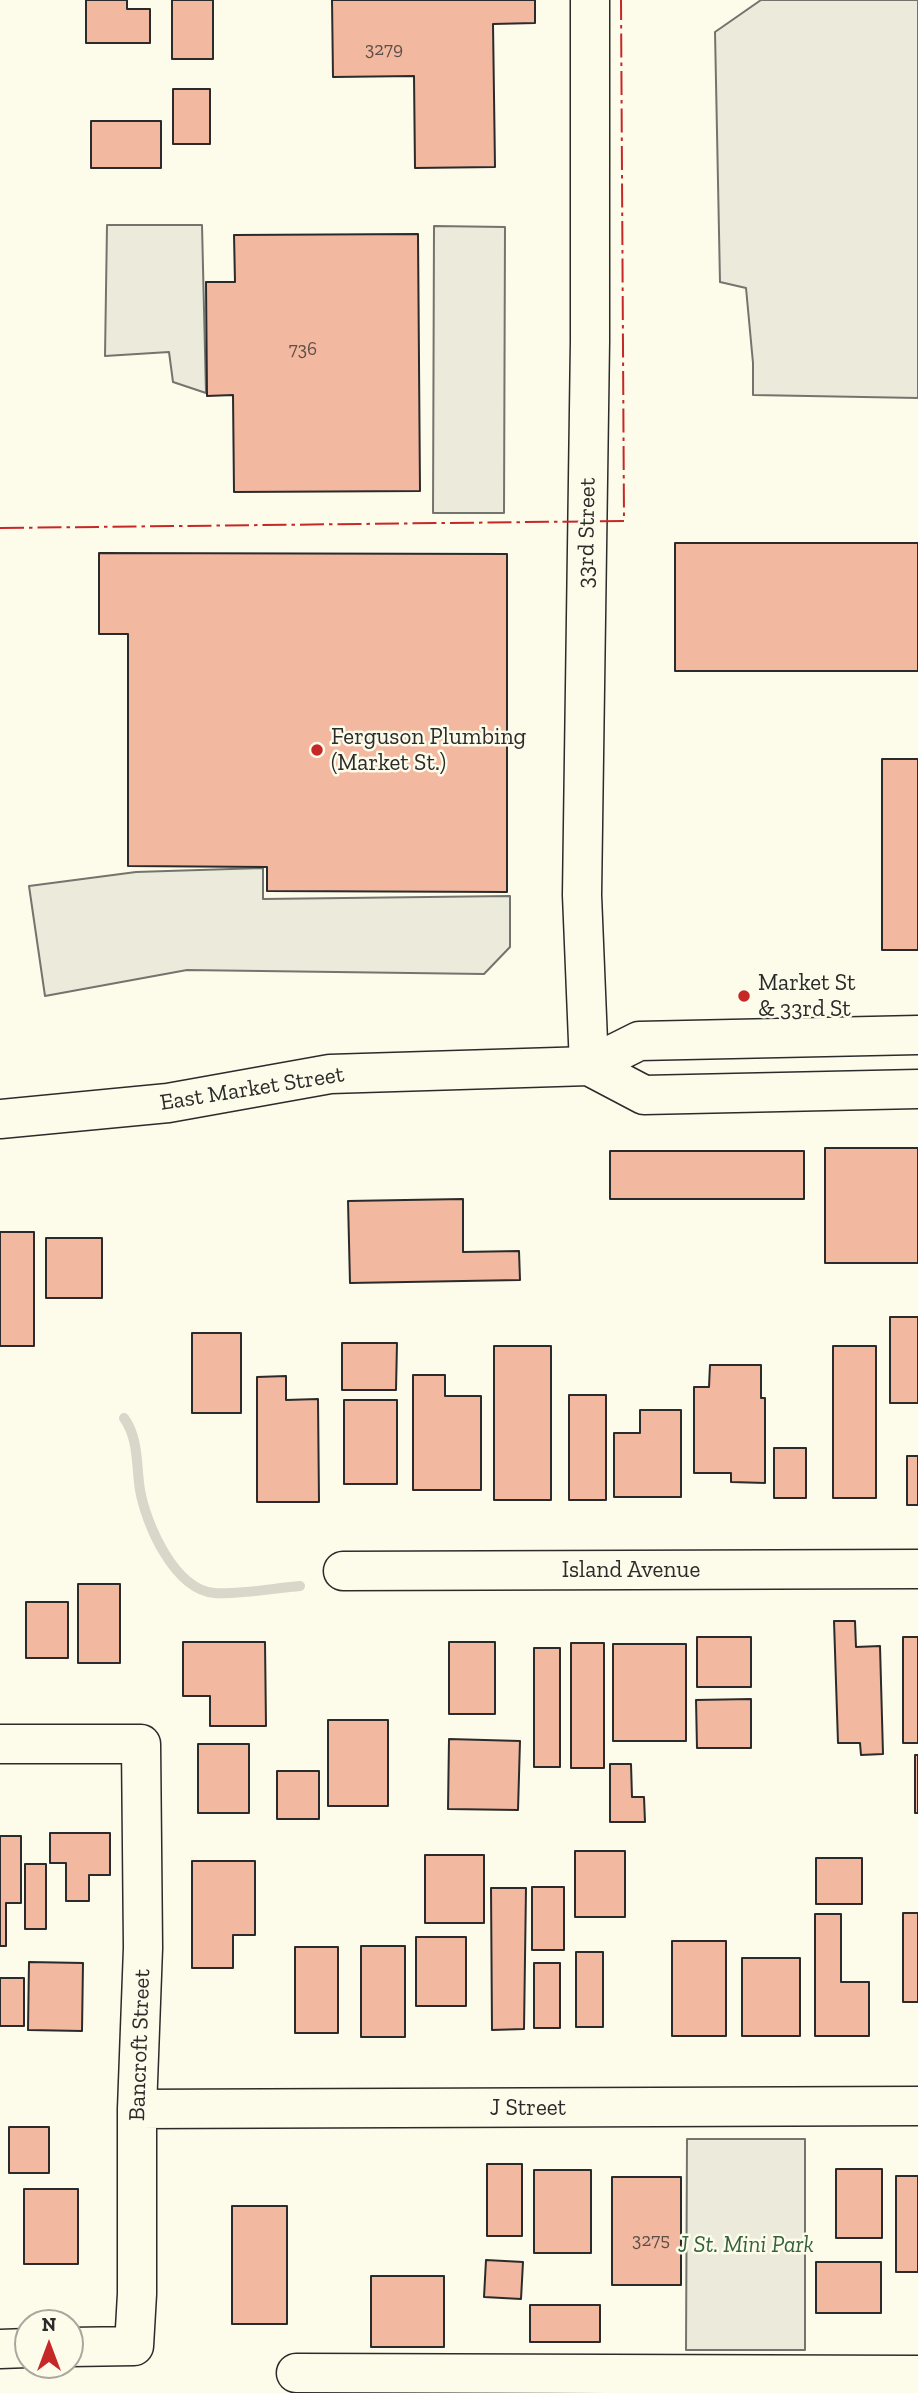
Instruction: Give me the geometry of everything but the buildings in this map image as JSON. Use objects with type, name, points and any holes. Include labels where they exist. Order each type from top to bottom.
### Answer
[{"type":"street","name":"33rd Street","points":[[589,1066],[582,895],[590,341],[590,0]]},
{"type":"street","name":"East Market Street","points":[[0,1119],[168,1103],[330,1074],[589,1066],[639,1041],[918,1035]]},
{"type":"street","name":"East Market Street","points":[[589,1066],[644,1094],[918,1088]]},
{"type":"street","name":"Island Avenue","points":[[343,1571],[918,1569]]},
{"type":"street","name":"Bancroft Street","points":[[0,1744],[141,1744],[143,1948],[137,2109],[137,2294],[134,2346],[84,2347]]},
{"type":"street","name":"J Street","points":[[137,2109],[918,2106]]},
{"type":"street","points":[[296,2373],[918,2375]]},
{"type":"green space","name":"J St. Mini Park","points":[[687,2139],[805,2139],[805,2350],[686,2350]]},
{"type":"shaded area","points":[[761,0],[918,0],[918,398],[753,395],[746,288],[720,282],[715,32]]},
{"type":"shaded area","points":[[107,225],[202,225],[206,393],[173,382],[169,352],[105,356]]},
{"type":"shaded area","points":[[434,226],[505,227],[504,513],[433,513]]},
{"type":"shaded area","points":[[263,868],[263,899],[510,896],[510,947],[484,974],[187,970],[45,996],[29,886],[136,872]]},
{"type":"waterway","points":[[124,1418],[135,1443],[140,1490],[148,1520],[164,1553],[186,1580],[200,1589],[214,1593],[300,1586]]},
{"type":"power","points":[[0,528],[624,521],[621,0]]},
{"type":"place","name":"Ferguson Plumbing (Market St.)","points":[[317,750]]},
{"type":"place","name":"Market St & 33rd St","points":[[744,996]]}]
